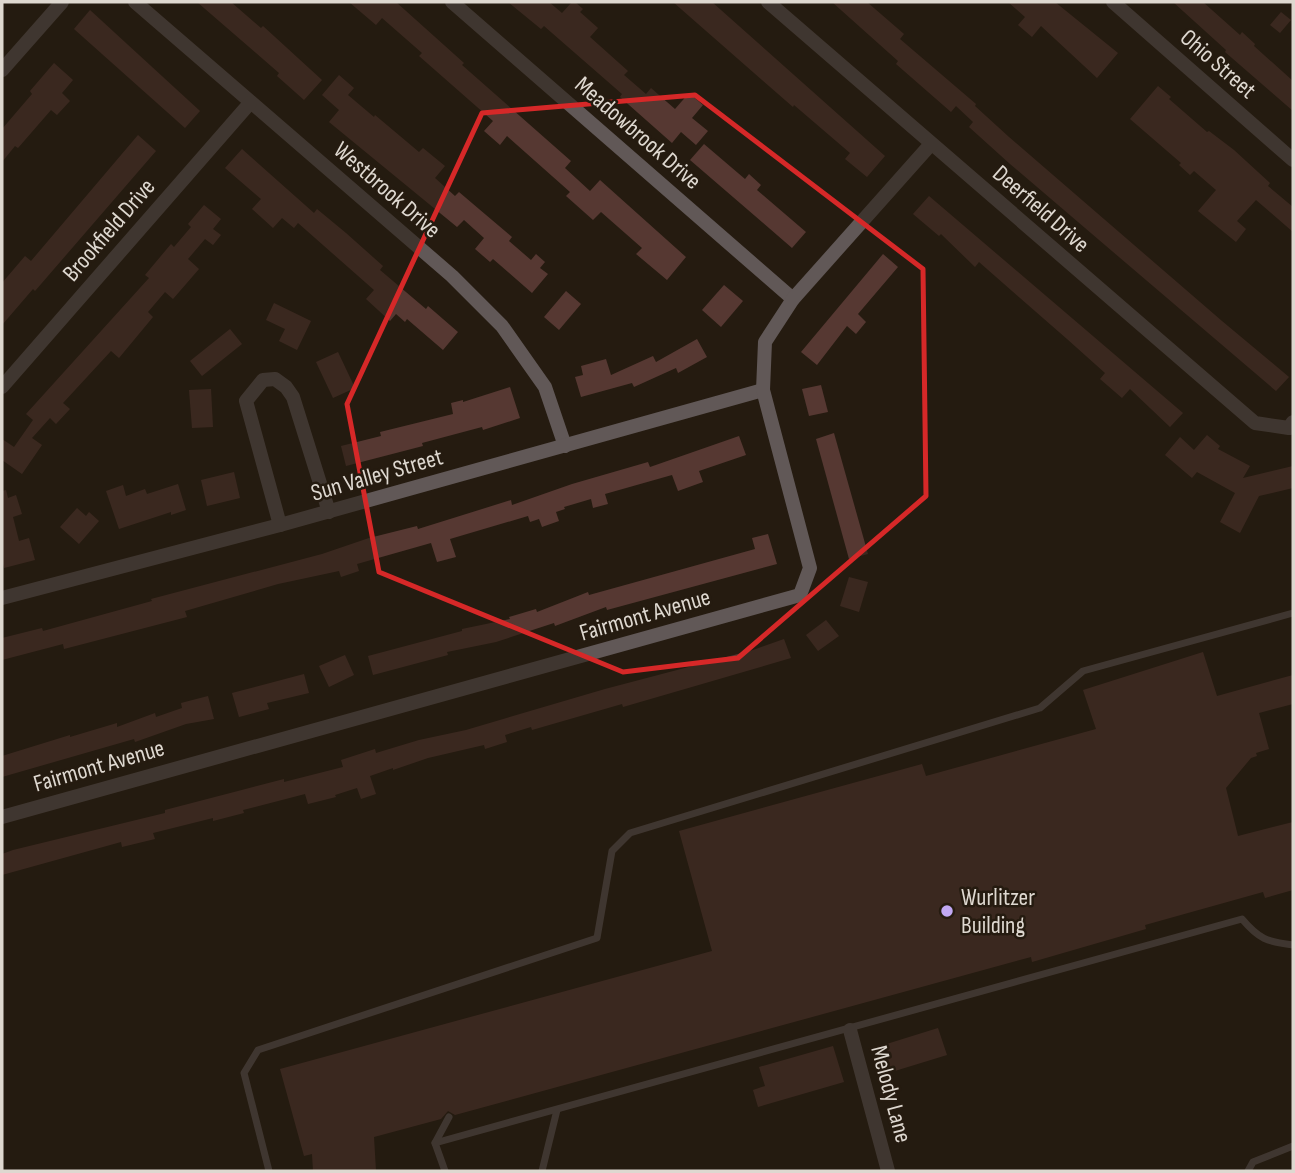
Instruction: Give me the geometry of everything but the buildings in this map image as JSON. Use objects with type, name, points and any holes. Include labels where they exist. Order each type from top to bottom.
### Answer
[{"type":"street","points":[[2,70],[62,2]]},
{"type":"street","name":"Westbrook Drive","points":[[135,2],[452,276],[502,326],[545,387],[565,446]]},
{"type":"street","name":"Meadowbrook Drive","points":[[452,2],[793,299]]},
{"type":"street","name":"Deerfield Drive","points":[[768,2],[1255,423],[1289,428],[1293,422]]},
{"type":"street","name":"Ohio Street","points":[[1113,2],[1293,160]]},
{"type":"street","name":"Brookfield Drive","points":[[2,387],[250,103]]},
{"type":"street","name":"Fairmont Avenue","points":[[2,817],[800,595],[810,568],[762,390],[765,342],[793,299],[930,144]]},
{"type":"street","points":[[280,525],[246,401],[263,380],[275,379],[286,387],[292,397],[329,512]]},
{"type":"street","name":"Sun Valley Street","points":[[2,598],[329,512],[762,390]]},
{"type":"street","name":"Melody Lane","points":[[850,1030],[888,1171]]},
{"type":"lane","points":[[269,1171],[244,1073],[258,1050],[597,938],[612,851],[630,832],[1040,708],[1083,671],[1293,613]]},
{"type":"lane","points":[[435,1143],[850,1030],[1242,919],[1256,936],[1293,945]]},
{"type":"lane","points":[[542,1171],[557,1110]]},
{"type":"lane","points":[[445,1171],[435,1143],[449,1117]]},
{"type":"lane","points":[[1248,1171],[1253,1162],[1293,1146]]},
{"type":"highlighted area","points":[[695,95],[923,269],[926,496],[738,658],[623,672],[379,572],[347,404],[482,113]]},
{"type":"place","name":"Wurlitzer Building","points":[[947,911]]}]
